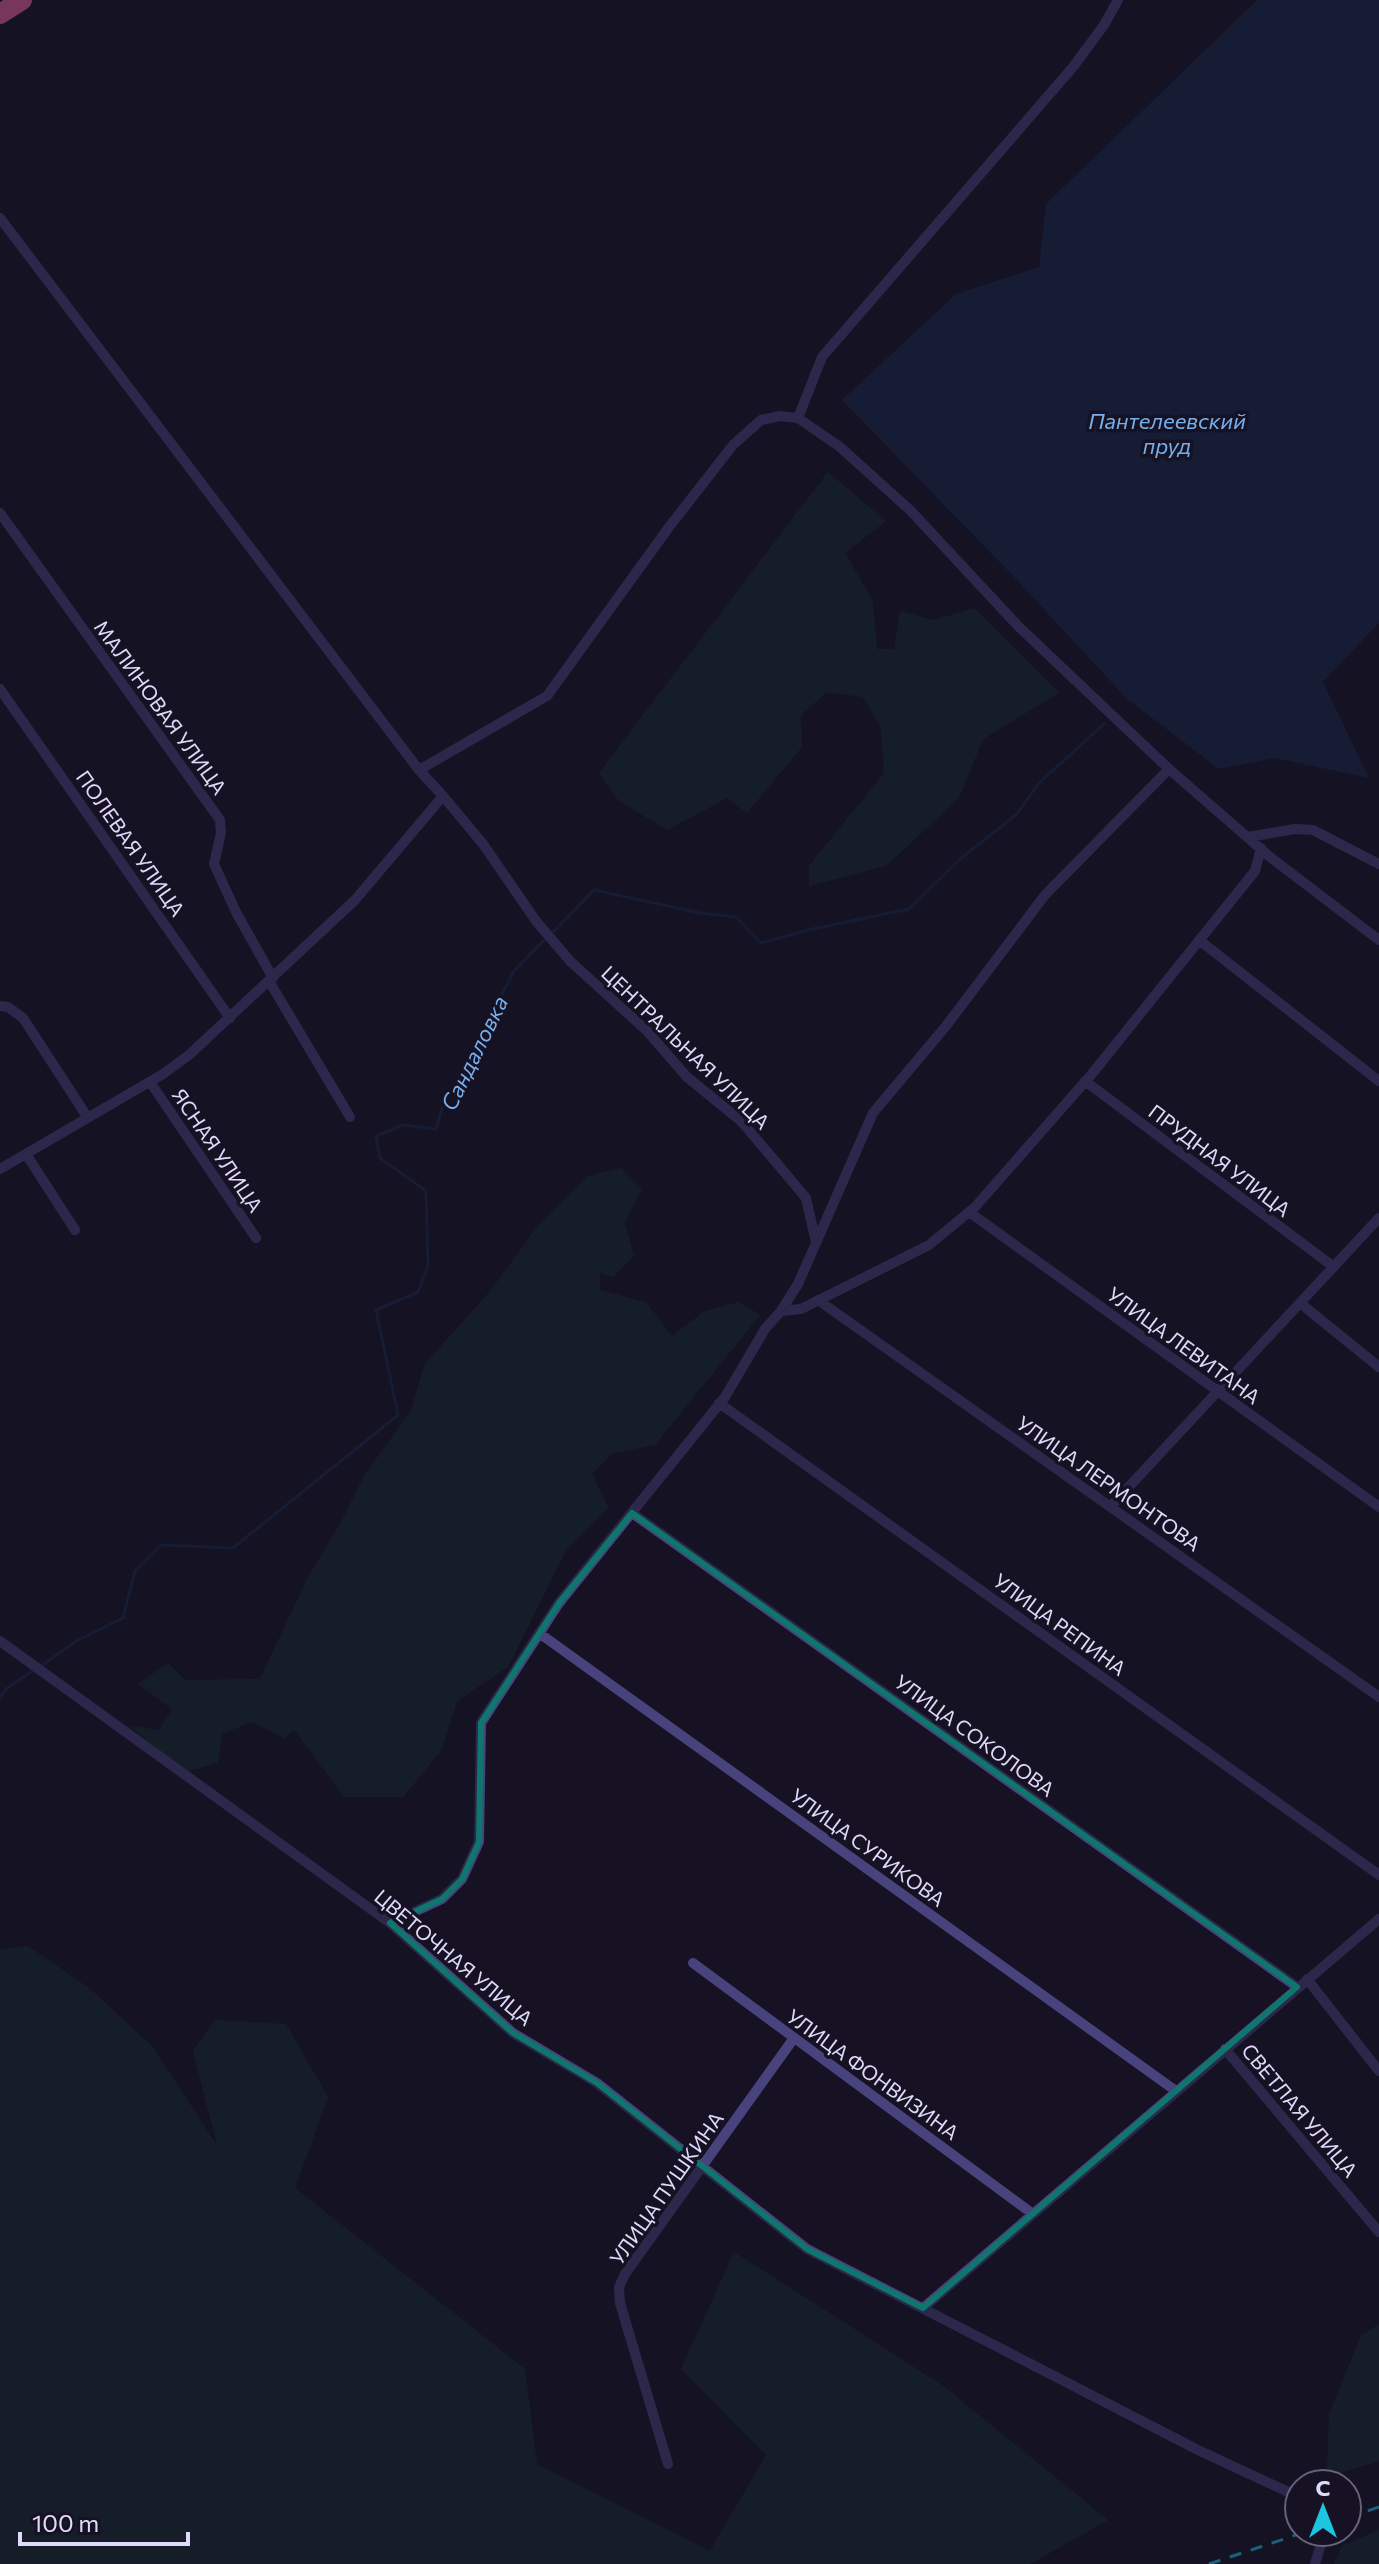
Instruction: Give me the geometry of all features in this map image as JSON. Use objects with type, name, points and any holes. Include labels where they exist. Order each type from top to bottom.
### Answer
[{"type":"highway","points":[[0,14],[22,0]]},
{"type":"street","points":[[798,418],[822,357],[1073,67],[1118,0]]},
{"type":"street","name":"ЦЕНТРАЛЬНАЯ УЛИЦА","points":[[0,218],[419,770],[483,844],[519,892],[536,921],[570,961],[647,1031],[687,1077],[741,1121],[806,1198],[816,1244]]},
{"type":"street","points":[[419,770],[547,696],[669,527],[733,445],[761,420],[780,416],[798,418],[840,447],[911,511],[1019,627],[1169,769],[1261,848],[1379,940]]},
{"type":"street","name":"МАЛИНОВАЯ УЛИЦА","points":[[0,513],[220,820],[221,833],[214,864],[271,980],[350,1117]]},
{"type":"street","name":"ПОЛЕВАЯ УЛИЦА","points":[[0,689],[230,1018]]},
{"type":"street","points":[[390,1923],[442,1899],[462,1879],[479,1842],[481,1723],[559,1603],[719,1403],[765,1329],[781,1311],[798,1284],[873,1113],[946,1026],[1045,895],[1169,769]]},
{"type":"street","points":[[0,1169],[150,1082],[189,1055],[355,900],[443,796]]},
{"type":"street","points":[[1248,837],[1304,828],[1379,864]]},
{"type":"street","points":[[781,1311],[801,1309],[929,1245],[969,1212],[1085,1081],[1255,871],[1261,848]]},
{"type":"street","points":[[1366,929],[1379,924]]},
{"type":"street","points":[[1199,940],[1379,1081]]},
{"type":"street","points":[[0,1006],[8,1007],[23,1018],[88,1118]]},
{"type":"street","name":"ПРУДНАЯ УЛИЦА","points":[[1085,1081],[1334,1267]]},
{"type":"street","name":"ЯСНАЯ УЛИЦА","points":[[150,1082],[256,1238]]},
{"type":"street","points":[[26,1154],[75,1230]]},
{"type":"street","name":"УЛИЦА ЛЕВИТАНА","points":[[969,1212],[1379,1507]]},
{"type":"street","points":[[1111,1506],[1379,1218]]},
{"type":"street","name":"УЛИЦА ЛЕРМОНТОВА","points":[[818,1300],[1379,1697]]},
{"type":"street","points":[[1300,1303],[1379,1367]]},
{"type":"street","name":"УЛИЦА РЕПИНА","points":[[719,1403],[1379,1875]]},
{"type":"street","name":"УЛИЦА СОКОЛОВА","points":[[632,1513],[1297,1987]]},
{"type":"street","name":"УЛИЦА СУРИКОВА","points":[[539,1633],[1176,2091]]},
{"type":"street","name":"ЦВЕТОЧНАЯ УЛИЦА","points":[[0,1641],[390,1923],[513,2033],[597,2083],[807,2249],[1198,2450],[1283,2490]]},
{"type":"street","points":[[923,2308],[1379,1919]]},
{"type":"street","name":"УЛИЦА ФОНВИЗИНА","points":[[693,1963],[1033,2214]]},
{"type":"street","points":[[1307,1979],[1379,2071]]},
{"type":"street","name":"УЛИЦА ПУШКИНА","points":[[668,2464],[620,2303],[619,2287],[625,2274],[794,2038]]},
{"type":"street","name":"СВЕТЛАЯ УЛИЦА","points":[[1225,2049],[1379,2232]]},
{"type":"highlighted area","points":[[632,1513],[1297,1987],[923,2308],[807,2249],[597,2083],[513,2033],[390,1923],[442,1899],[462,1879],[479,1842],[481,1723],[559,1603]]},
{"type":"green space","points":[[828,472],[886,521],[845,553],[873,601],[877,649],[894,649],[900,611],[934,620],[974,608],[1059,693],[983,739],[959,798],[886,866],[809,886],[809,866],[884,773],[881,728],[863,697],[827,692],[801,715],[802,747],[747,813],[727,798],[667,830],[618,800],[599,773]]},
{"type":"green space","points":[[621,1168],[642,1189],[625,1223],[634,1256],[613,1277],[600,1273],[600,1290],[646,1302],[672,1336],[705,1311],[739,1302],[760,1315],[655,1445],[613,1453],[592,1474],[609,1508],[566,1550],[508,1667],[457,1701],[441,1751],[403,1797],[344,1797],[294,1730],[285,1738],[251,1722],[222,1734],[218,1763],[184,1772],[130,1726],[159,1730],[172,1709],[138,1684],[168,1663],[185,1680],[260,1679],[306,1581],[365,1474],[411,1411],[424,1365],[491,1290],[537,1227],[588,1176]]},
{"type":"green space","points":[[28,1946],[89,1988],[152,2046],[217,2145],[193,2051],[215,2020],[286,2024],[328,2097],[295,2188],[525,2369],[537,2464],[710,2551],[766,2455],[681,2369],[734,2252],[942,2385],[1108,2520],[1030,2564],[0,2564],[0,1950]]},
{"type":"green space","points":[[1379,2324],[1379,2461],[1356,2468],[1327,2468],[1329,2414],[1361,2336]]},
{"type":"green space","points":[[1379,2530],[1379,2564],[1334,2564],[1341,2548],[1363,2548],[1363,2537]]},
{"type":"water","name":"Пантелеевский пруд","points":[[1257,0],[1379,0],[1379,623],[1323,682],[1369,778],[1275,758],[1219,769],[1127,699],[1016,579],[842,400],[956,294],[1039,267],[1046,204]]},
{"type":"waterway","name":"Сандаловка","points":[[551,934],[594,890],[700,913],[736,917],[761,943],[909,909],[960,859],[1017,814],[1038,784],[1104,724]]},
{"type":"waterway","name":"Сандаловка","points":[[41,1666],[78,1640],[123,1618],[135,1571],[161,1545],[233,1548],[398,1415],[376,1310],[418,1292],[428,1266],[426,1191],[380,1158],[376,1136],[403,1125],[436,1129],[442,1108],[514,971],[545,939]]},
{"type":"waterway","name":"Сандаловка","points":[[0,1697],[6,1689],[34,1670]]},
{"type":"railway","points":[[1363,2512],[1379,2507]]},
{"type":"railway","points":[[1209,2564],[1283,2539]]}]
